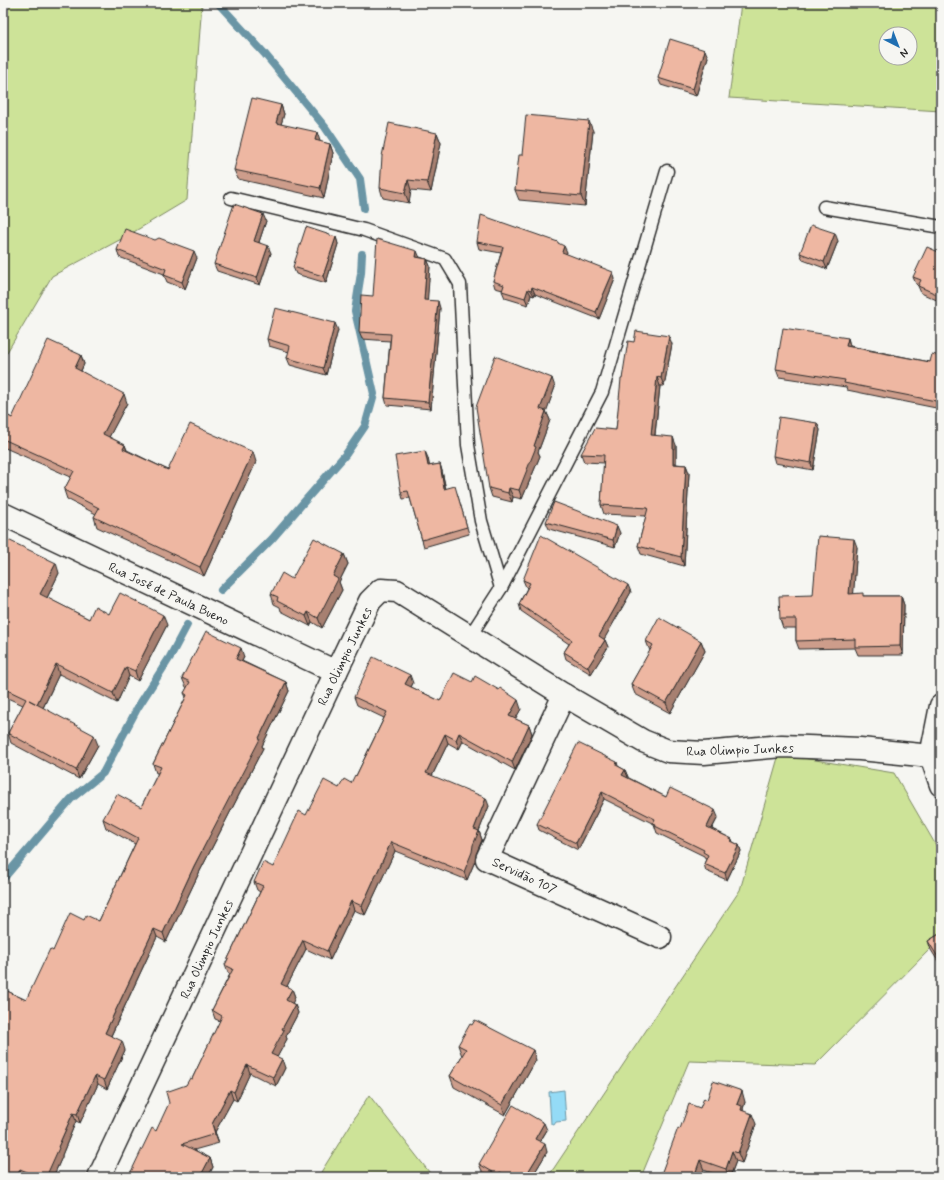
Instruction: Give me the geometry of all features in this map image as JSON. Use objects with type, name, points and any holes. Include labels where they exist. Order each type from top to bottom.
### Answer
[{"type":"street","name":"Rua José de Paula Bueno","points":[[3,514],[336,672]]},
{"type":"street","name":"Rua Olimpio Junkes","points":[[98,1177],[370,601],[381,590],[397,591],[564,695],[643,741],[668,751],[704,753],[782,746],[860,749],[931,756]]},
{"type":"street","name":"Servidão 107","points":[[564,695],[487,859],[660,938]]},
{"type":"street","points":[[941,706],[931,756],[941,785]]},
{"type":"lane","points":[[470,636],[501,588],[602,392],[667,171]]},
{"type":"lane","points":[[231,198],[364,230],[445,259],[460,284],[468,445],[481,521],[501,588]]},
{"type":"lane","points":[[824,207],[941,227]]},
{"type":"green space","points":[[3,3],[202,3],[187,200],[127,236],[52,276],[3,359]]},
{"type":"green space","points":[[741,3],[941,3],[941,111],[729,98]]},
{"type":"green space","points":[[779,754],[894,773],[941,854],[941,938],[815,1065],[689,1061],[641,1177],[548,1177],[740,890]]},
{"type":"green space","points":[[369,1095],[433,1177],[318,1177]]},
{"type":"water","points":[[564,1090],[566,1121],[556,1122],[554,1125],[551,1124],[549,1092]]},
{"type":"building","points":[[670,39],[705,50],[693,89],[658,78]]},
{"type":"building","points":[[252,98],[281,105],[276,123],[317,132],[315,140],[330,144],[320,188],[234,170]]},
{"type":"building","points":[[526,115],[589,121],[581,196],[515,190],[519,155],[522,155]]},
{"type":"building","points":[[389,123],[437,133],[427,182],[408,180],[405,193],[380,188],[382,156]]},
{"type":"building","points":[[234,204],[263,214],[254,241],[268,246],[257,278],[214,264]]},
{"type":"building","points":[[481,215],[558,242],[564,246],[562,252],[613,272],[596,312],[532,287],[531,290],[528,289],[525,298],[502,291],[504,285],[493,281],[503,247],[477,242]]},
{"type":"building","points":[[811,225],[835,233],[824,262],[800,253]]},
{"type":"building","points":[[306,227],[336,237],[323,276],[293,267]]},
{"type":"building","points":[[125,229],[155,240],[159,238],[194,251],[182,282],[164,275],[166,269],[117,250]]},
{"type":"building","points":[[377,239],[417,251],[416,257],[427,259],[424,300],[438,301],[428,402],[385,398],[391,334],[359,332],[361,295],[373,296]]},
{"type":"building","points":[[927,247],[941,253],[941,296],[918,286],[921,280],[913,277]]},
{"type":"building","points":[[275,308],[335,323],[323,368],[287,358],[290,346],[267,339]]},
{"type":"building","points":[[783,328],[848,338],[846,346],[930,362],[932,354],[940,356],[941,354],[941,402],[844,383],[845,380],[776,369]]},
{"type":"building","points":[[636,331],[669,336],[661,378],[657,377],[651,435],[673,437],[673,464],[686,465],[681,557],[638,546],[648,508],[601,505],[604,455],[581,454],[595,428],[616,430],[621,379],[628,341],[634,342]]},
{"type":"building","points":[[48,340],[81,355],[75,368],[124,394],[103,434],[125,445],[123,449],[168,470],[190,424],[253,452],[200,567],[94,517],[99,508],[64,490],[74,471],[3,439],[3,413],[12,418]]},
{"type":"building","points":[[495,356],[552,378],[540,409],[546,411],[534,446],[536,447],[519,490],[509,488],[508,493],[489,488],[476,407]]},
{"type":"building","points":[[779,417],[817,423],[811,463],[773,456]]},
{"type":"building","points":[[425,451],[428,466],[440,464],[444,489],[455,486],[467,527],[422,540],[408,491],[401,492],[395,456]]},
{"type":"building","points":[[554,502],[617,526],[613,540],[546,522]]},
{"type":"building","points":[[541,535],[628,585],[599,636],[605,640],[588,667],[564,652],[572,640],[519,604],[530,583],[523,580]]},
{"type":"building","points":[[818,536],[854,539],[849,594],[863,593],[863,596],[901,596],[900,646],[855,647],[855,639],[796,641],[796,619],[780,619],[779,596],[813,595]]},
{"type":"building","points":[[4,538],[56,563],[40,594],[89,619],[95,606],[109,614],[120,593],[163,615],[135,671],[126,667],[113,693],[56,664],[37,704],[29,700],[94,735],[76,770],[8,733],[26,699],[3,688]]},
{"type":"building","points":[[314,538],[344,554],[333,576],[338,579],[318,618],[308,612],[306,616],[277,601],[278,597],[271,594],[282,573],[292,579]]},
{"type":"building","points":[[659,617],[701,641],[666,703],[631,684],[653,645],[646,641]]},
{"type":"building","points":[[206,631],[241,648],[236,659],[286,682],[259,738],[260,739],[194,866],[163,933],[154,929],[105,1033],[122,1041],[104,1080],[95,1076],[77,1114],[73,1113],[46,1177],[39,1177],[20,1169],[17,1177],[9,1177],[3,1174],[3,989],[26,1000],[50,949],[53,951],[70,913],[84,920],[86,915],[99,921],[138,838],[103,819],[117,794],[141,807],[161,767],[153,764],[187,695],[184,693],[190,682],[182,678]]},
{"type":"building","points":[[373,657],[410,675],[405,684],[440,701],[454,673],[472,682],[475,676],[499,690],[500,688],[518,700],[509,716],[529,725],[512,762],[459,733],[456,740],[445,734],[426,773],[486,798],[474,829],[479,831],[464,872],[391,842],[362,906],[351,901],[327,951],[303,940],[281,984],[292,989],[286,1000],[295,1005],[271,1054],[282,1059],[273,1077],[247,1065],[234,1092],[230,1090],[212,1124],[215,1134],[182,1144],[210,1158],[200,1177],[135,1177],[130,1174],[152,1128],[156,1131],[169,1103],[166,1092],[186,1085],[190,1078],[192,1079],[222,1016],[212,1010],[233,969],[225,965],[263,886],[254,882],[263,862],[273,867],[299,811],[306,815],[324,780],[339,788],[344,779],[351,783],[355,775],[356,776],[387,712],[354,697]]},
{"type":"building","points":[[578,743],[617,762],[616,765],[625,770],[622,775],[666,797],[670,788],[715,810],[707,827],[732,839],[731,841],[739,845],[725,873],[704,864],[708,855],[703,852],[704,850],[655,826],[656,824],[653,823],[655,819],[602,792],[576,843],[537,824]]},
{"type":"building","points":[[941,933],[941,962],[928,941]]},
{"type":"building","points":[[475,1020],[533,1050],[502,1105],[450,1076],[466,1049],[458,1045],[470,1024],[472,1025]]},
{"type":"building","points":[[713,1081],[742,1091],[737,1104],[742,1106],[741,1110],[752,1114],[738,1153],[732,1151],[726,1169],[700,1160],[694,1177],[660,1177],[678,1128],[680,1129],[689,1104],[700,1108],[704,1098],[707,1100]]},
{"type":"building","points":[[513,1105],[544,1123],[535,1139],[545,1144],[528,1172],[525,1171],[521,1177],[509,1177],[500,1172],[498,1175],[479,1164]]},
{"type":"waterway","points":[[218,3],[264,53],[325,127],[360,179],[364,208]]},
{"type":"waterway","points":[[221,590],[272,539],[346,454],[365,426],[374,394],[355,311],[361,273],[362,254]]},
{"type":"waterway","points":[[3,879],[71,799],[103,773],[138,707],[170,657],[187,625]]}]
